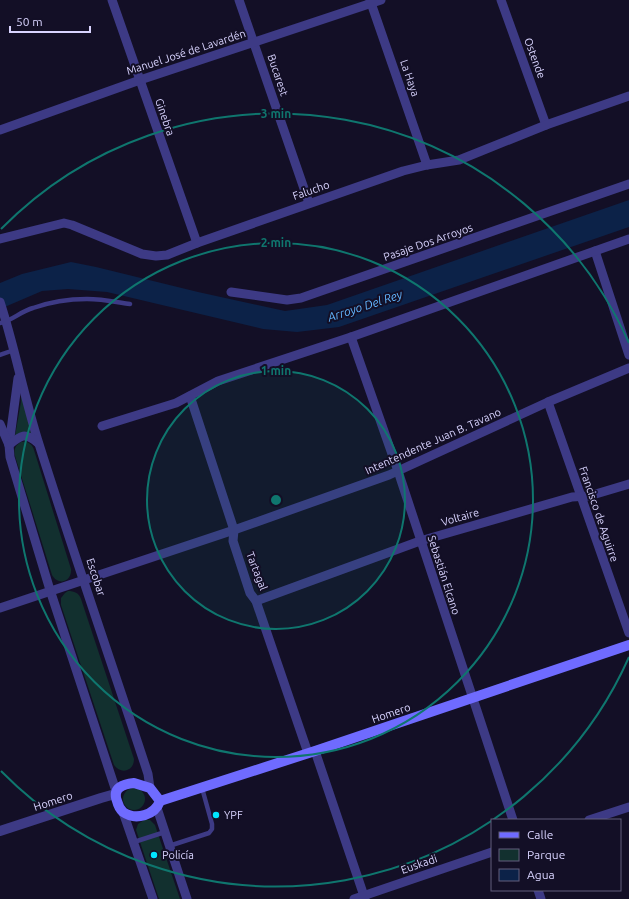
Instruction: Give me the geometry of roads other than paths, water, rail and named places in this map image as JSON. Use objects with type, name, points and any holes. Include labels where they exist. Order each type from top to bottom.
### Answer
[{"type":"main road","name":"Homero","points":[[158,805],[202,788],[629,645]]},
{"type":"main road","points":[[134,783],[150,788],[158,805],[148,814],[132,816],[123,812],[118,805],[115,792],[123,786],[134,783]]},
{"type":"street","name":"Ginebra","points":[[112,0],[197,243]]},
{"type":"street","name":"Bucarest","points":[[239,0],[309,203]]},
{"type":"street","name":"Manuel José de Lavardén","points":[[0,130],[140,80],[254,43],[370,2],[381,0]]},
{"type":"street","name":"Ostende","points":[[501,0],[546,125]]},
{"type":"street","name":"La Haya","points":[[370,2],[427,165]]},
{"type":"street","name":"Falucho","points":[[0,239],[64,223],[142,254],[156,256],[167,255],[309,203],[404,171],[427,165],[459,160],[546,125],[629,96]]},
{"type":"street","name":"Pasaje Dos Arroyos","points":[[231,292],[288,300],[301,298],[629,184]]},
{"type":"street","points":[[102,426],[176,403],[218,381],[351,337],[629,239]]},
{"type":"street","points":[[595,251],[629,355]]},
{"type":"street","name":"Escobar","points":[[0,302],[38,443],[148,774],[150,788]]},
{"type":"street","name":"Sebastián Elcano","points":[[351,337],[398,471],[420,541],[514,819]]},
{"type":"street","name":"Intentendente Juan B. Tavano","points":[[0,608],[50,590],[234,530],[389,475],[548,402],[629,368]]},
{"type":"street","name":"Escobar","points":[[19,373],[9,445],[10,457],[50,590],[115,792]]},
{"type":"street","name":"Tartagal","points":[[190,396],[234,530],[233,541],[250,593],[256,601],[365,897]]},
{"type":"street","name":"Francisco de Aguirre","points":[[548,402],[629,633]]},
{"type":"street","name":"Escobar","points":[[0,424],[9,445]]},
{"type":"street","points":[[9,445],[17,438],[27,436],[31,437],[38,443]]},
{"type":"street","name":"Voltaire","points":[[256,601],[420,541],[572,496],[589,496],[629,484]]},
{"type":"street","name":"Homero","points":[[0,831],[115,792]]},
{"type":"street","points":[[158,805],[186,899]]},
{"type":"street","points":[[592,819],[629,807]]},
{"type":"street","points":[[123,812],[153,899]]},
{"type":"street","name":"Euskadi","points":[[354,899],[365,897],[491,852]]},
{"type":"lane","points":[[4,321],[30,309],[69,300],[88,299],[130,304]]},
{"type":"lane","points":[[0,355],[14,350]]},
{"type":"lane","points":[[169,846],[209,832],[212,829],[202,788]]},
{"type":"lane","points":[[134,842],[165,832]]},
{"type":"water","name":"Arroyo Del Rey","points":[[629,200],[629,227],[339,327],[297,332],[263,329],[107,292],[68,289],[42,291],[0,309],[0,283],[22,274],[71,262],[285,311],[327,305]]},
{"type":"place","name":"YPF","points":[[216,815]]},
{"type":"place","name":"Policía","points":[[154,855]]}]
